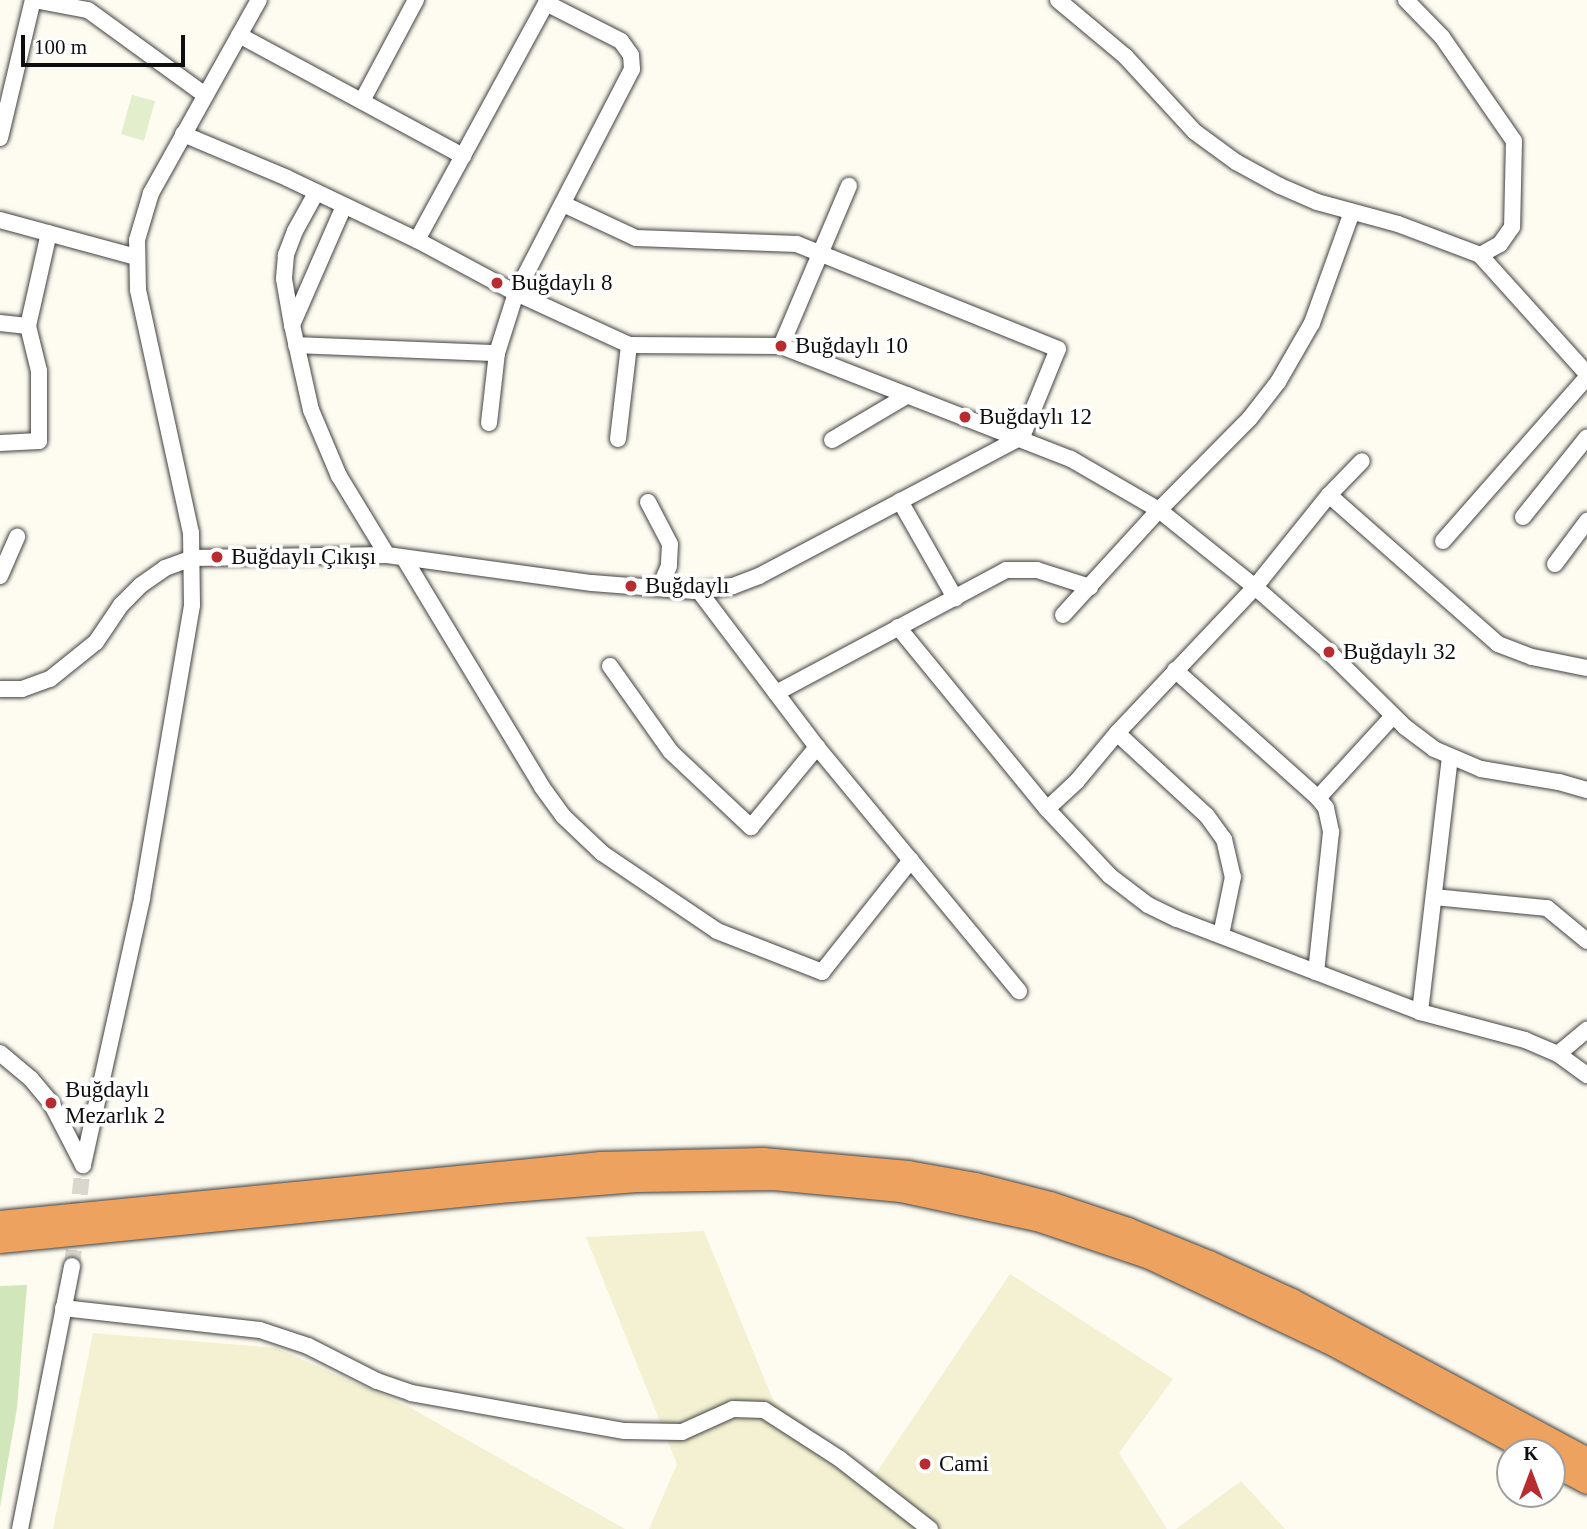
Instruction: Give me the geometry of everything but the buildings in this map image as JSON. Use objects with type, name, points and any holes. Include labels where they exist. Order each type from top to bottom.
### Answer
[{"type":"highway","points":[[0,1223],[601,1164],[763,1160],[908,1173],[1049,1204],[1128,1230],[1199,1259],[1292,1301],[1587,1460]]},
{"type":"highway","points":[[0,1241],[499,1191],[637,1180],[774,1178],[888,1189],[1006,1211],[1069,1228],[1150,1257],[1328,1340],[1507,1438]]},
{"type":"highway","points":[[1566,1470],[1587,1482]]},
{"type":"street","points":[[0,138],[33,0],[88,10],[205,95]]},
{"type":"street","points":[[1,1053],[31,1079],[51,1103],[83,1165],[142,898],[189,628],[193,558],[187,509],[138,290],[136,257],[145,208],[258,0]]},
{"type":"street","points":[[362,101],[416,0]]},
{"type":"street","points":[[1058,0],[1125,56],[1195,132],[1215,148],[1280,186],[1352,212],[1418,231],[1480,255],[1587,375],[1443,541]]},
{"type":"street","points":[[1406,0],[1442,37],[1514,141],[1512,227],[1500,244],[1480,255]]},
{"type":"street","points":[[417,240],[547,1],[621,41],[629,50],[632,62],[630,75],[516,293],[497,353],[489,423]]},
{"type":"street","points":[[239,35],[463,156]]},
{"type":"street","points":[[183,134],[344,205],[516,293],[629,345],[781,346],[1022,437],[1101,475],[1159,510],[1255,587],[1329,652],[1419,739],[1450,757],[1496,773],[1559,782],[1587,790]]},
{"type":"street","points":[[781,346],[849,186]]},
{"type":"street","points":[[316,192],[295,231],[286,255],[284,279],[311,410],[339,476],[396,557],[563,816],[602,853],[717,931],[822,972],[911,860]]},
{"type":"street","points":[[0,689],[32,687],[58,674],[107,630],[121,606],[141,585],[165,568],[193,558],[396,557],[592,583],[699,591],[746,582],[1022,437],[1058,349],[797,244],[636,238],[563,204]]},
{"type":"street","points":[[292,325],[344,205]]},
{"type":"street","points":[[1063,615],[1159,510],[1250,418],[1291,363],[1311,323],[1352,212]]},
{"type":"street","points":[[0,220],[136,257]]},
{"type":"street","points":[[0,443],[40,441],[39,372],[29,326],[49,233]]},
{"type":"street","points":[[0,323],[29,326]]},
{"type":"street","points":[[296,345],[497,353]]},
{"type":"street","points":[[618,439],[629,345]]},
{"type":"street","points":[[832,439],[908,395]]},
{"type":"street","points":[[1522,517],[1587,438]]},
{"type":"street","points":[[1047,809],[1077,781],[1117,733],[1255,587],[1329,495],[1362,461]]},
{"type":"street","points":[[1329,495],[1498,644],[1532,657],[1587,668]]},
{"type":"street","points":[[901,501],[955,598]]},
{"type":"street","points":[[648,502],[670,544],[671,559],[659,588]]},
{"type":"street","points":[[1555,564],[1587,521]]},
{"type":"street","points":[[0,576],[17,537]]},
{"type":"street","points":[[776,692],[1006,570],[1037,570],[1090,587]]},
{"type":"street","points":[[699,591],[817,747],[1019,991]]},
{"type":"street","points":[[898,627],[1047,809],[1110,876],[1134,896],[1177,919],[1420,1012],[1525,1040],[1558,1054],[1587,1075]]},
{"type":"street","points":[[610,666],[671,752],[751,827],[817,747]]},
{"type":"street","points":[[1175,670],[1318,797],[1329,816],[1331,832],[1316,972]]},
{"type":"street","points":[[1318,797],[1393,716]]},
{"type":"street","points":[[1117,733],[1207,816],[1224,839],[1234,877],[1221,935]]},
{"type":"street","points":[[1420,1012],[1450,757]]},
{"type":"street","points":[[1434,897],[1547,908],[1587,942]]},
{"type":"street","points":[[1558,1054],[1587,1030]]},
{"type":"street","points":[[20,1529],[72,1266]]},
{"type":"street","points":[[63,1308],[243,1327],[299,1343],[377,1381],[411,1393],[625,1430],[682,1432],[733,1409],[764,1410],[840,1460],[930,1529]]},
{"type":"shaded area","points":[[704,1231],[773,1400],[874,1476],[1010,1274],[1173,1379],[1119,1453],[1167,1529],[649,1529],[677,1464],[586,1237]]},
{"type":"shaded area","points":[[93,1333],[276,1348],[409,1407],[625,1529],[53,1529]]},
{"type":"shaded area","points":[[1241,1481],[1285,1529],[1176,1529]]},
{"type":"green space","points":[[132,95],[155,101],[144,141],[121,134]]},
{"type":"green space","points":[[27,1285],[17,1408],[0,1507],[0,1286]]},
{"type":"tunnel","points":[[72,1266],[83,1165]]},
{"type":"place","name":"Buğdaylı 8","points":[[497,283]]},
{"type":"place","name":"Buğdaylı 10","points":[[781,346]]},
{"type":"place","name":"Buğdaylı 12","points":[[965,417]]},
{"type":"place","name":"Buğdaylı Çıkışı","points":[[217,557]]},
{"type":"place","name":"Buğdaylı","points":[[631,586]]},
{"type":"place","name":"Buğdaylı 32","points":[[1329,652]]},
{"type":"place","name":"Buğdaylı Mezarlık 2","points":[[51,1103]]},
{"type":"place","name":"Cami","points":[[925,1464]]}]
